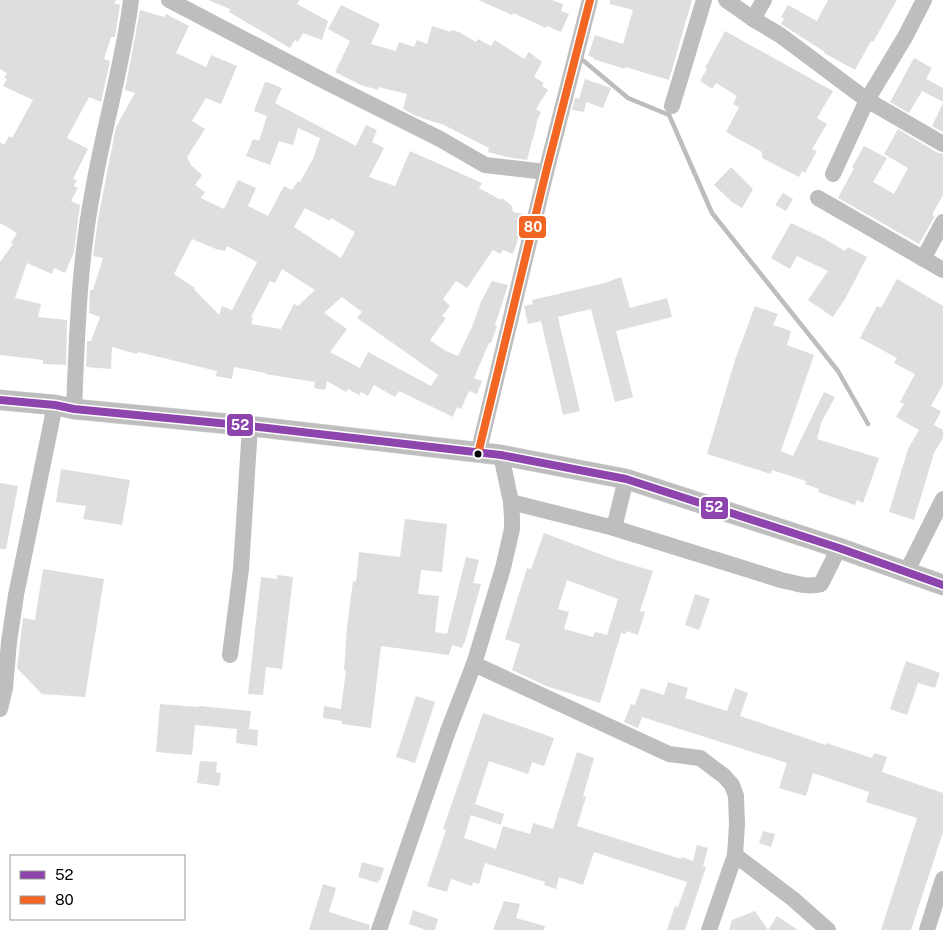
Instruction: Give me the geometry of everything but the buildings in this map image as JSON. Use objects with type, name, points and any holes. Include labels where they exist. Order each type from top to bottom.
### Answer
[{"type":"main road","points":[[0,400],[250,426],[478,454],[501,455],[626,479],[838,548],[943,585]]},
{"type":"street","points":[[0,709],[5,688],[16,595],[64,407],[77,332],[86,231],[93,188],[127,29],[131,0]]},
{"type":"street","points":[[169,0],[440,139],[485,165],[546,172]]},
{"type":"street","points":[[478,454],[546,172],[590,0]]},
{"type":"street","points":[[672,106],[704,0]]},
{"type":"street","points":[[726,0],[780,35],[867,100],[943,144]]},
{"type":"street","points":[[753,19],[764,0]]},
{"type":"street","points":[[833,174],[867,100],[905,37],[924,0]]},
{"type":"street","points":[[818,198],[943,270]]},
{"type":"street","points":[[923,259],[943,222]]},
{"type":"street","points":[[230,655],[241,569],[250,426]]},
{"type":"street","points":[[379,930],[448,731],[474,664],[509,546],[512,529],[511,502],[501,455]]},
{"type":"street","points":[[614,528],[626,479]]},
{"type":"street","points":[[906,573],[943,499]]},
{"type":"street","points":[[511,502],[614,528],[782,580],[814,586],[821,584],[838,548]]},
{"type":"street","points":[[474,664],[668,754],[700,758],[715,768],[732,786],[736,796],[735,855],[709,930]]},
{"type":"street","points":[[735,855],[792,899],[828,930]]},
{"type":"street","points":[[927,930],[943,879]]},
{"type":"waterway","points":[[579,57],[628,98],[669,115],[712,213],[838,371],[868,424]]},
{"type":"transit line","name":"80","points":[[478,454],[546,172],[590,0]]},
{"type":"transit line","name":"52","points":[[0,400],[501,455],[626,479],[839,548],[943,585]]}]
